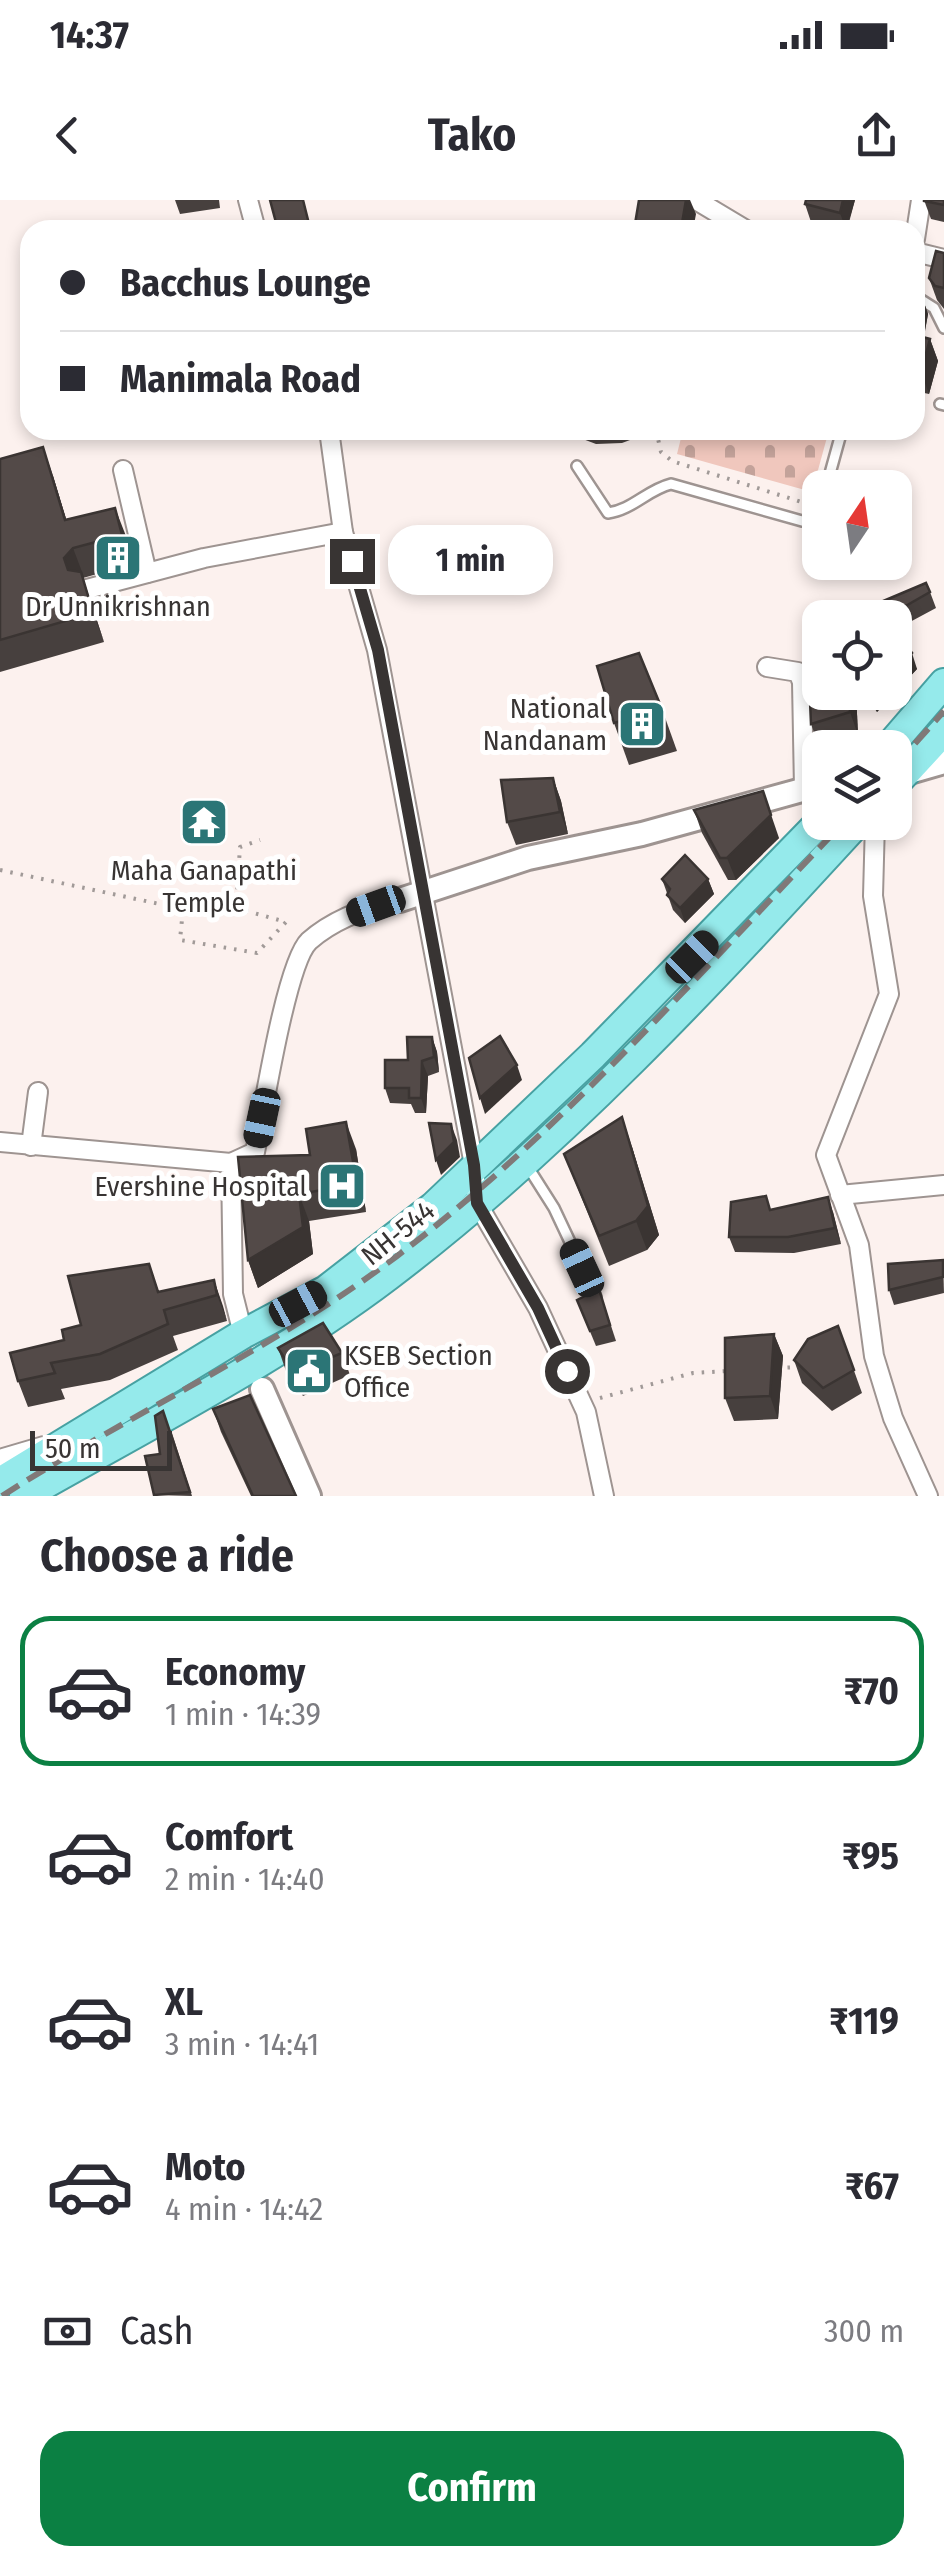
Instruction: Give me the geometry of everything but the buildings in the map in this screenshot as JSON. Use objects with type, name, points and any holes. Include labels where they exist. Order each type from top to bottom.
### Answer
[{"type":"main road","points":[[904,730],[944,683]]},
{"type":"main road","points":[[916,769],[944,731]]},
{"type":"main road","name":"NH-544","points":[[24,1496],[77,1450],[243,1334],[326,1290],[433,1207],[593,1055],[802,840]]},
{"type":"main road","name":"NH-544","points":[[0,1482],[258,1377],[286,1346],[388,1276],[524,1160],[746,944],[841,840]]},
{"type":"street","points":[[696,200],[729,220]]},
{"type":"street","points":[[330,440],[343,532],[378,650],[411,896],[474,1165],[477,1203],[538,1308],[581,1402],[604,1496]]},
{"type":"street","points":[[123,470],[147,573]]},
{"type":"street","points":[[88,589],[343,532]]},
{"type":"street","points":[[767,667],[798,672],[807,730]]},
{"type":"street","points":[[0,1142],[231,1163],[255,1152],[291,982],[306,944],[346,916],[528,858],[642,834],[802,790]]},
{"type":"street","points":[[874,840],[873,896],[888,994],[826,1155],[859,1245],[874,1356],[894,1418],[928,1496]]},
{"type":"street","points":[[31,1146],[38,1092]]},
{"type":"street","points":[[231,1163],[233,1294],[243,1334]]},
{"type":"street","points":[[840,1195],[944,1185]]},
{"type":"street","points":[[258,1377],[309,1496]]},
{"type":"street","points":[[0,1459],[77,1450]]},
{"type":"lane","points":[[925,302],[934,308],[944,328]]},
{"type":"lane","points":[[831,470],[839,440]]},
{"type":"lane","points":[[577,466],[608,513],[624,511],[652,489],[671,484],[802,521]]},
{"type":"lane","points":[[524,1160],[554,1208],[596,1298]]},
{"type":"path","points":[[658,440],[661,452],[672,461],[802,502]]},
{"type":"path","points":[[0,870],[183,910],[180,940],[257,953],[286,922],[236,908],[240,847],[260,840]]},
{"type":"path","points":[[766,1368],[802,1366]]},
{"type":"path","points":[[581,1402],[693,1373],[730,1371]]},
{"type":"green space","points":[[680,440],[826,440],[818,470],[802,470],[802,489],[677,454]]},
{"type":"railway","points":[[912,747],[944,711]]},
{"type":"railway","points":[[2,1496],[302,1321],[457,1209],[572,1104],[827,840]]},
{"type":"place","name":"Dr Unnikrishnan","points":[[118,558]]},
{"type":"place","name":"National Nandanam","points":[[642,724]]},
{"type":"place","name":"Maha Ganapathi Temple","points":[[204,822]]},
{"type":"place","name":"Evershine Hospital","points":[[342,1186]]},
{"type":"place","name":"KSEB Section Office","points":[[309,1371]]},
{"type":"route","points":[[352,561],[378,650],[474,1165],[477,1203],[538,1308],[567,1371]]}]
